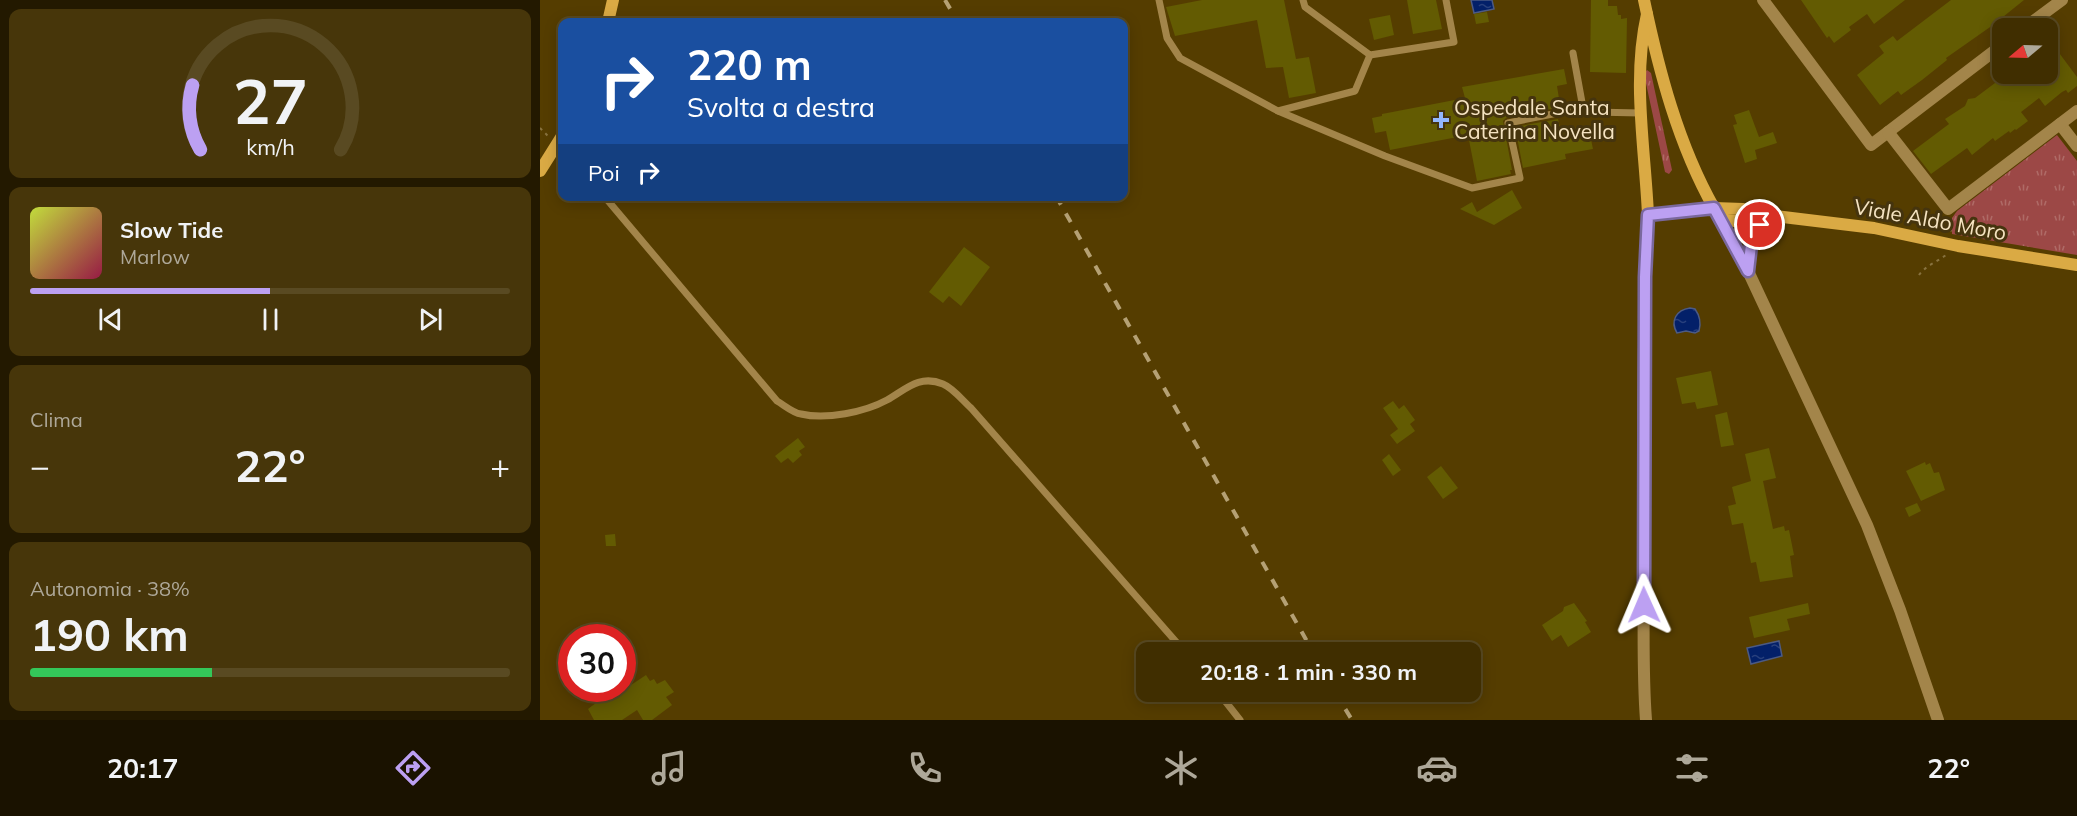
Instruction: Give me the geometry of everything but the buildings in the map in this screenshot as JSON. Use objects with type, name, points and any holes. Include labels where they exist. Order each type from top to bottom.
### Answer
[{"type":"main road","points":[[610,18],[613,0]]},
{"type":"main road","points":[[1644,0],[1684,146],[1694,171],[1717,213]]},
{"type":"main road","points":[[1647,14],[1640,44],[1639,76],[1648,215]]},
{"type":"main road","points":[[540,171],[558,145]]},
{"type":"main road","name":"Viale Aldo Moro","points":[[1648,215],[1717,213],[1742,222],[1771,216],[1874,228],[1958,246],[2077,265]]},
{"type":"main road","points":[[1748,271],[1753,237],[1760,225],[1771,216]]},
{"type":"street","points":[[2038,18],[2062,0]]},
{"type":"street","points":[[1766,1],[1871,145],[1992,53]]},
{"type":"street","points":[[1888,132],[1948,209],[2077,111]]},
{"type":"street","points":[[2060,124],[2077,146]]},
{"type":"street","points":[[1717,213],[1748,271],[1867,525],[1900,610],[1938,720]]},
{"type":"street","points":[[1646,720],[1643,677],[1643,494],[1645,277],[1648,215]]},
{"type":"lane","points":[[1159,0],[1167,38],[1180,58],[1278,111],[1386,156],[1472,188],[1520,178],[1508,123],[1583,108],[1592,112],[1641,113]]},
{"type":"lane","points":[[1303,0],[1305,7],[1370,56],[1454,42],[1446,0]]},
{"type":"lane","points":[[1573,53],[1583,108]]},
{"type":"lane","points":[[1278,111],[1355,91],[1370,56]]},
{"type":"lane","points":[[608,201],[777,401],[800,414],[833,415],[858,412],[888,400],[909,384],[925,381],[943,384],[971,408],[1176,642]]},
{"type":"lane","points":[[1226,702],[1240,720]]},
{"type":"green space","points":[[1647,70],[1651,73],[1672,170],[1669,174],[1665,172],[1644,74]]},
{"type":"green space","points":[[2057,135],[2077,161],[2077,255],[1952,234],[1952,218],[1957,211]]},
{"type":"water","points":[[1471,0],[1492,0],[1494,9],[1474,13]]},
{"type":"water","points":[[1695,309],[1698,314],[1699,331],[1677,333],[1674,320],[1681,311]]},
{"type":"water","points":[[1779,641],[1782,656],[1751,664],[1747,648]]},
{"type":"railway","points":[[945,0],[956,18]]},
{"type":"railway","points":[[1059,201],[1307,642]]},
{"type":"railway","points":[[1341,702],[1352,720]]},
{"type":"place","name":"Ospedale Santa Caterina Novella","points":[[1441,120]]},
{"type":"route","points":[[1644,605],[1645,277],[1648,215],[1714,208],[1748,271],[1753,237],[1760,225]]}]
